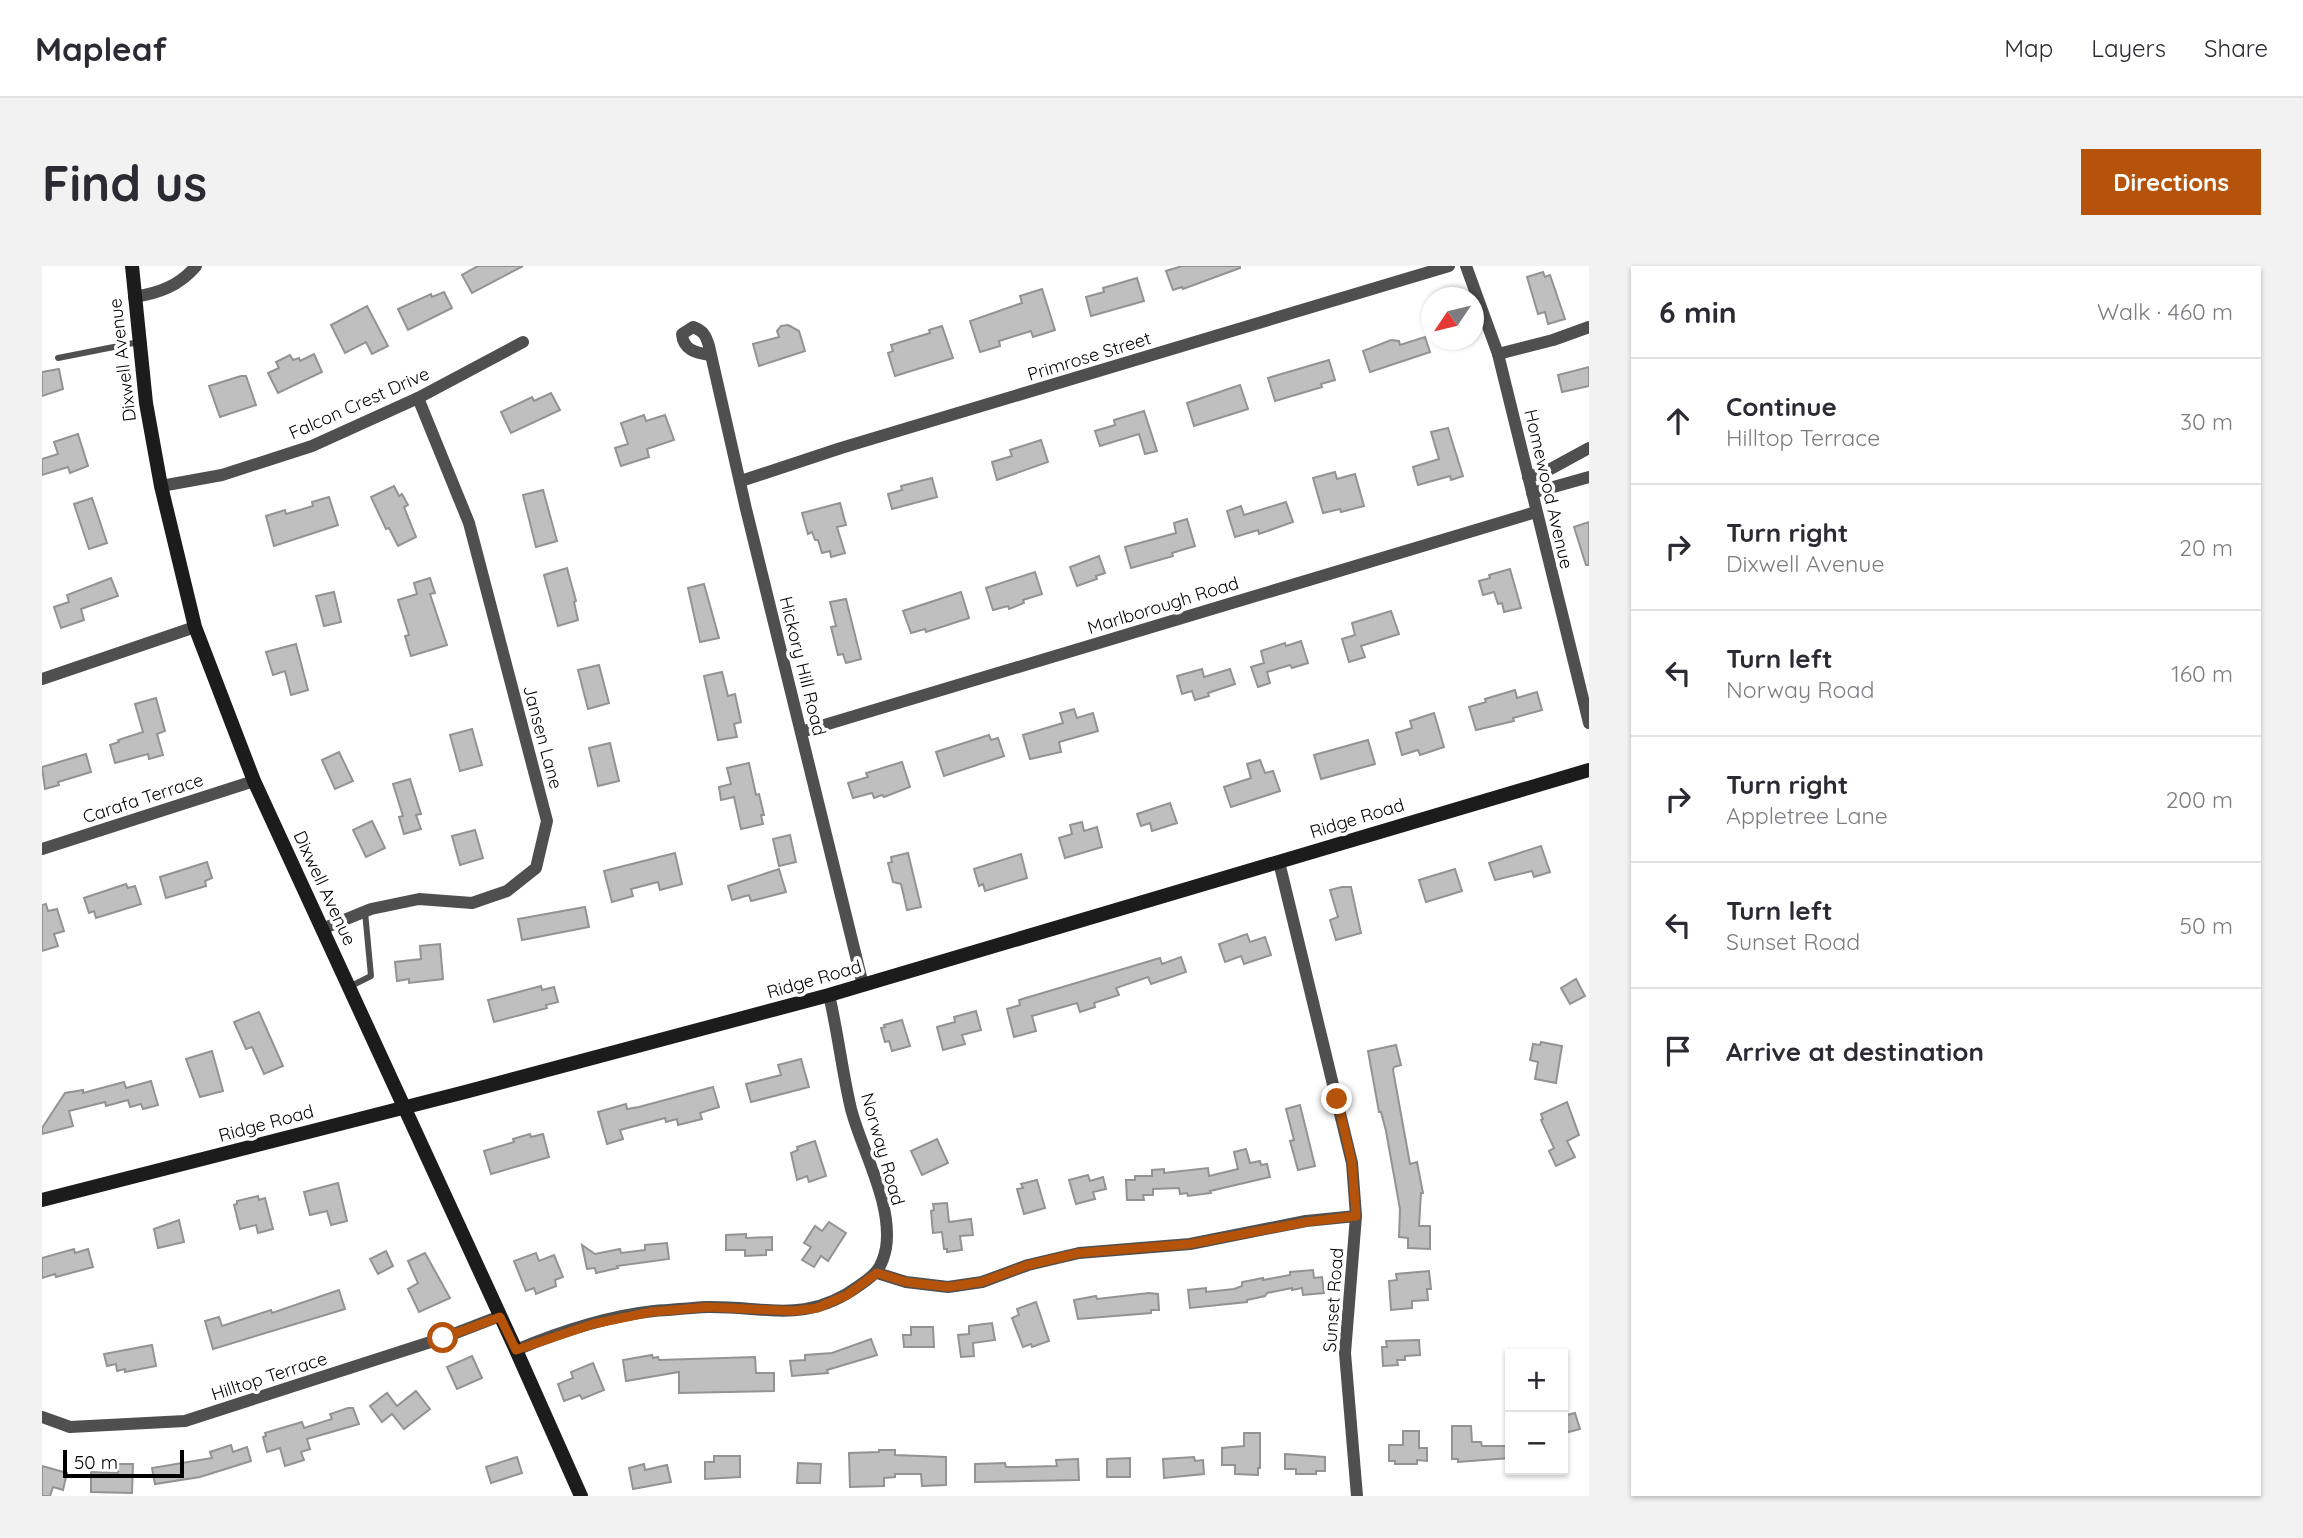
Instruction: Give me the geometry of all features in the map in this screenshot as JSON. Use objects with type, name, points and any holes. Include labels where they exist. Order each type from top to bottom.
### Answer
[{"type":"main road","name":"Dixwell Avenue","points":[[132,266],[146,403],[161,486],[195,626],[254,781],[581,1496]]},
{"type":"main road","name":"Ridge Road","points":[[42,1200],[829,995],[1589,770]]},
{"type":"street","points":[[134,296],[170,288],[196,266]]},
{"type":"street","name":"Primrose Street","points":[[741,481],[841,448],[1449,266]]},
{"type":"street","name":"Homewood Avenue","points":[[1466,266],[1498,354],[1589,723]]},
{"type":"street","points":[[1498,354],[1553,340],[1589,327]]},
{"type":"street","name":"Falcon Crest Drive","points":[[161,486],[222,475],[312,446],[418,398],[523,342]]},
{"type":"street","name":"Hickory Hill Road","points":[[710,355],[863,985]]},
{"type":"street","name":"Jansen Lane","points":[[322,929],[365,911],[419,899],[472,903],[507,891],[536,868],[547,821],[469,523],[418,398]]},
{"type":"street","points":[[1528,477],[1545,472],[1589,448]]},
{"type":"street","points":[[1532,493],[1589,477]]},
{"type":"street","name":"Marlborough Road","points":[[801,733],[1536,512]]},
{"type":"street","points":[[42,679],[195,626]]},
{"type":"street","name":"Carafa Terrace","points":[[42,849],[254,781]]},
{"type":"street","name":"Sunset Road","points":[[1279,862],[1352,1163],[1356,1216],[1345,1353],[1357,1496]]},
{"type":"street","name":"Norway Road","points":[[829,995],[852,1111],[886,1223],[886,1247],[877,1273]]},
{"type":"street","points":[[516,1350],[593,1324],[651,1312],[708,1307],[793,1311],[817,1308],[847,1295],[877,1273],[906,1282],[948,1287],[982,1282],[1028,1265],[1079,1253],[1190,1244],[1306,1222],[1356,1216]]},
{"type":"street","name":"Hilltop Terrace","points":[[42,1417],[70,1427],[185,1421],[500,1317]]},
{"type":"lane","points":[[58,358],[139,342]]},
{"type":"lane","points":[[349,987],[371,976],[365,911]]},
{"type":"building","points":[[478,266],[523,266],[472,293],[462,275]]},
{"type":"building","points":[[1182,266],[1240,268],[1183,289],[1173,290],[1166,271]]},
{"type":"building","points":[[1543,272],[1545,277],[1550,275],[1565,319],[1548,324],[1545,312],[1538,314],[1527,277]]},
{"type":"building","points":[[1137,278],[1144,301],[1091,316],[1086,297],[1104,292],[1103,288]]},
{"type":"building","points":[[1042,289],[1055,330],[1033,337],[1031,331],[999,341],[1000,346],[980,352],[970,321],[1022,303],[1020,296]]},
{"type":"building","points":[[444,292],[452,308],[408,330],[398,309],[431,294],[432,297]]},
{"type":"building","points":[[367,306],[388,346],[372,354],[366,342],[345,353],[331,325]]},
{"type":"building","points":[[788,325],[799,331],[805,351],[759,366],[753,344],[779,337],[777,331],[781,326]]},
{"type":"building","points":[[942,326],[953,358],[895,376],[888,353],[893,351],[891,345],[930,333],[929,330]]},
{"type":"building","points":[[1421,338],[1421,350],[1430,352],[1370,372],[1363,351],[1391,340],[1399,341],[1400,345]]},
{"type":"building","points":[[314,354],[322,372],[278,393],[268,373],[279,368],[276,362],[290,355],[293,360],[299,358],[300,361]]},
{"type":"building","points":[[1329,360],[1335,380],[1321,384],[1322,387],[1275,401],[1268,378]]},
{"type":"building","points":[[1589,367],[1589,386],[1562,392],[1558,375]]},
{"type":"building","points":[[59,369],[63,389],[42,396],[42,372]]},
{"type":"building","points":[[246,376],[256,405],[220,417],[209,386]]},
{"type":"building","points":[[1240,385],[1248,409],[1194,426],[1187,403]]},
{"type":"building","points":[[551,393],[560,410],[511,433],[501,412],[532,397],[534,401]]},
{"type":"building","points":[[1144,411],[1157,451],[1145,454],[1139,434],[1100,446],[1095,431],[1115,425],[1114,420]]},
{"type":"building","points":[[644,415],[646,421],[665,415],[674,440],[647,449],[649,457],[621,466],[615,448],[628,444],[621,423]]},
{"type":"building","points":[[1448,428],[1463,476],[1451,480],[1450,476],[1418,485],[1413,467],[1439,459],[1431,432]]},
{"type":"building","points":[[78,434],[88,466],[70,473],[68,467],[42,475],[42,459],[58,454],[54,442]]},
{"type":"building","points":[[1041,440],[1048,462],[997,480],[992,462],[1012,456],[1010,450]]},
{"type":"building","points":[[1335,472],[1337,479],[1355,474],[1364,506],[1323,513],[1313,478]]},
{"type":"building","points":[[932,478],[937,497],[892,509],[888,494],[902,490],[901,486]]},
{"type":"building","points":[[394,486],[408,505],[404,507],[416,537],[398,546],[389,528],[386,529],[371,497]]},
{"type":"building","points":[[543,490],[557,541],[536,547],[523,495]]},
{"type":"building","points":[[329,497],[338,525],[274,546],[266,516],[285,510],[286,514],[313,506],[312,502]]},
{"type":"building","points":[[92,498],[107,543],[89,549],[74,504]]},
{"type":"building","points":[[1286,502],[1293,522],[1259,534],[1258,530],[1235,537],[1227,511],[1241,506],[1244,515]]},
{"type":"building","points":[[840,503],[846,525],[837,527],[845,553],[831,557],[830,551],[822,553],[812,532],[808,534],[802,513]]},
{"type":"building","points":[[1187,519],[1195,546],[1172,553],[1173,556],[1131,568],[1125,547],[1176,533],[1174,523]]},
{"type":"building","points":[[1589,522],[1589,565],[1586,565],[1574,527]]},
{"type":"building","points":[[1099,556],[1105,573],[1077,586],[1070,567]]},
{"type":"building","points":[[567,568],[578,620],[558,626],[544,575]]},
{"type":"building","points":[[1510,569],[1521,608],[1504,612],[1502,603],[1498,604],[1494,592],[1483,595],[1479,581]]},
{"type":"building","points":[[1035,572],[1042,594],[1023,600],[1024,603],[1009,609],[1008,606],[993,610],[986,588]]},
{"type":"building","points":[[111,578],[118,596],[81,609],[84,620],[61,628],[54,607],[69,602],[67,595]]},
{"type":"building","points":[[430,578],[435,593],[430,594],[447,645],[411,656],[405,636],[409,635],[398,600],[417,594],[414,583]]},
{"type":"building","points":[[704,584],[719,638],[700,642],[688,588]]},
{"type":"building","points":[[334,592],[341,622],[324,626],[316,596]]},
{"type":"building","points":[[961,592],[969,618],[926,632],[925,629],[911,633],[903,611]]},
{"type":"building","points":[[846,599],[861,659],[846,663],[843,654],[838,655],[831,627],[836,626],[830,602]]},
{"type":"building","points":[[1391,611],[1399,634],[1361,646],[1365,657],[1349,662],[1342,639],[1355,635],[1352,623]]},
{"type":"building","points":[[1301,641],[1308,663],[1267,672],[1270,683],[1258,687],[1251,667],[1264,663],[1261,651]]},
{"type":"building","points":[[296,644],[308,690],[291,695],[285,671],[273,675],[266,652]]},
{"type":"building","points":[[599,665],[609,703],[588,709],[578,670]]},
{"type":"building","points":[[1202,669],[1204,677],[1230,669],[1235,684],[1195,700],[1192,691],[1182,694],[1177,676]]},
{"type":"building","points":[[722,672],[728,696],[735,694],[741,722],[734,724],[737,737],[718,740],[704,676]]},
{"type":"building","points":[[1515,690],[1517,698],[1537,692],[1542,710],[1513,718],[1514,721],[1476,730],[1469,707]]},
{"type":"building","points":[[156,698],[165,731],[157,734],[163,755],[149,759],[148,754],[115,763],[110,745],[143,732],[135,704]]},
{"type":"building","points":[[1074,709],[1077,718],[1093,713],[1098,731],[1059,742],[1061,752],[1030,759],[1023,735],[1063,723],[1060,713]]},
{"type":"building","points":[[1434,713],[1444,747],[1420,755],[1418,750],[1402,755],[1396,733],[1412,728],[1410,721]]},
{"type":"building","points":[[472,729],[482,765],[460,771],[450,735]]},
{"type":"building","points":[[989,735],[991,740],[998,738],[1004,756],[944,776],[936,752]]},
{"type":"building","points":[[1368,740],[1375,764],[1321,779],[1314,755]]},
{"type":"building","points":[[610,743],[619,781],[598,786],[589,748]]},
{"type":"building","points":[[339,752],[353,781],[335,789],[322,760]]},
{"type":"building","points":[[86,754],[91,772],[45,789],[42,767]]},
{"type":"building","points":[[1260,760],[1265,773],[1273,771],[1280,791],[1231,807],[1224,787],[1251,778],[1247,764]]},
{"type":"building","points":[[902,762],[910,787],[884,797],[882,795],[874,798],[872,793],[853,798],[848,783],[868,777],[866,773]]},
{"type":"building","points":[[749,763],[756,795],[759,794],[764,815],[761,815],[763,824],[741,829],[734,797],[721,800],[719,787],[731,784],[727,768]]},
{"type":"building","points":[[410,779],[421,814],[416,815],[421,829],[404,834],[399,817],[403,816],[393,784]]},
{"type":"building","points":[[1170,803],[1177,823],[1152,831],[1150,823],[1141,826],[1137,814]]},
{"type":"building","points":[[372,821],[385,848],[366,857],[353,830]]},
{"type":"building","points":[[1082,822],[1084,831],[1097,827],[1102,847],[1065,858],[1059,838],[1072,834],[1070,825]]},
{"type":"building","points":[[475,830],[483,858],[460,865],[452,836]]},
{"type":"building","points":[[790,835],[796,862],[779,866],[773,839]]},
{"type":"building","points":[[1541,846],[1550,872],[1534,877],[1532,871],[1495,880],[1489,863]]},
{"type":"building","points":[[675,853],[682,884],[660,890],[658,882],[631,889],[633,896],[612,902],[604,871]]},
{"type":"building","points":[[908,853],[921,907],[907,910],[901,884],[893,882],[888,863],[892,862],[891,857]]},
{"type":"building","points":[[1021,854],[1027,878],[985,891],[983,884],[979,886],[974,869]]},
{"type":"building","points":[[207,862],[212,878],[205,881],[206,886],[166,898],[160,877]]},
{"type":"building","points":[[779,869],[786,892],[751,901],[749,895],[732,900],[728,886]]},
{"type":"building","points":[[1455,869],[1462,891],[1426,902],[1419,880]]},
{"type":"building","points":[[126,884],[128,888],[135,886],[141,904],[96,918],[94,911],[89,913],[84,898]]},
{"type":"building","points":[[1351,887],[1361,933],[1336,940],[1330,920],[1338,917],[1330,890]]},
{"type":"building","points":[[46,904],[48,911],[57,909],[64,931],[54,934],[58,946],[42,951],[42,905]]},
{"type":"building","points":[[585,907],[589,927],[522,940],[518,919]]},
{"type":"building","points":[[1247,934],[1250,942],[1265,937],[1271,955],[1244,964],[1241,956],[1225,962],[1219,944]]},
{"type":"building","points":[[440,944],[443,979],[409,983],[409,979],[397,981],[395,962],[421,959],[420,946]]},
{"type":"building","points":[[1181,957],[1186,972],[1151,984],[1148,977],[1116,988],[1119,995],[1094,1003],[1095,1007],[1080,1012],[1077,1003],[1032,1016],[1036,1031],[1014,1037],[1007,1009],[1020,1005],[1019,1000],[1160,958],[1162,964]]},
{"type":"building","points":[[1576,979],[1585,996],[1570,1004],[1561,988]]},
{"type":"building","points":[[541,986],[542,990],[554,987],[558,1002],[546,1005],[547,1008],[494,1022],[488,1000]]},
{"type":"building","points":[[976,1011],[981,1030],[962,1035],[965,1044],[943,1050],[937,1027],[955,1022],[954,1017]]},
{"type":"building","points":[[259,1012],[283,1066],[264,1074],[252,1047],[246,1049],[234,1022]]},
{"type":"building","points":[[902,1020],[910,1046],[892,1051],[889,1041],[885,1042],[881,1028]]},
{"type":"building","points":[[1541,1042],[1562,1046],[1556,1083],[1535,1079],[1538,1062],[1530,1060],[1533,1044],[1540,1045]]},
{"type":"building","points":[[1396,1045],[1401,1065],[1393,1070],[1410,1164],[1417,1162],[1423,1193],[1419,1226],[1430,1226],[1430,1249],[1408,1248],[1408,1238],[1399,1237],[1400,1209],[1368,1051]]},
{"type":"building","points":[[212,1051],[223,1091],[200,1097],[186,1059]]},
{"type":"building","points":[[801,1059],[809,1087],[751,1102],[746,1084],[781,1075],[778,1065]]},
{"type":"building","points":[[151,1081],[158,1105],[143,1109],[141,1104],[130,1107],[128,1100],[106,1106],[105,1102],[69,1111],[73,1126],[42,1134],[42,1128],[65,1093],[83,1090],[83,1093],[124,1082],[126,1088]]},
{"type":"building","points":[[713,1087],[719,1107],[700,1113],[702,1119],[678,1125],[677,1119],[666,1122],[665,1118],[620,1130],[623,1139],[607,1144],[598,1112],[626,1104],[627,1109],[639,1107]]},
{"type":"building","points":[[1567,1102],[1579,1135],[1567,1141],[1575,1157],[1556,1166],[1549,1151],[1554,1148],[1541,1120],[1541,1114]]},
{"type":"building","points":[[1300,1105],[1315,1166],[1298,1170],[1290,1141],[1294,1140],[1286,1109]]},
{"type":"building","points":[[530,1134],[531,1137],[543,1134],[549,1157],[491,1174],[484,1151]]},
{"type":"building","points":[[937,1139],[948,1163],[922,1175],[911,1151]]},
{"type":"building","points":[[815,1141],[826,1176],[809,1182],[807,1176],[797,1180],[791,1153],[798,1150],[797,1147]]},
{"type":"building","points":[[1246,1149],[1250,1163],[1260,1161],[1261,1165],[1267,1164],[1270,1177],[1210,1191],[1211,1193],[1188,1196],[1187,1193],[1180,1194],[1179,1188],[1153,1189],[1153,1195],[1143,1195],[1144,1200],[1127,1200],[1126,1180],[1135,1180],[1135,1176],[1152,1176],[1152,1170],[1164,1169],[1164,1173],[1208,1168],[1209,1176],[1238,1169],[1234,1152]]},
{"type":"building","points":[[1088,1175],[1090,1181],[1103,1177],[1106,1189],[1093,1192],[1095,1199],[1076,1204],[1069,1180]]},
{"type":"building","points":[[1037,1180],[1045,1208],[1024,1214],[1017,1189],[1023,1188],[1021,1184]]},
{"type":"building","points":[[338,1183],[347,1221],[331,1225],[327,1211],[310,1215],[304,1192]]},
{"type":"building","points":[[258,1196],[259,1200],[265,1198],[273,1229],[258,1233],[256,1225],[240,1229],[234,1205],[237,1201]]},
{"type":"building","points":[[947,1203],[949,1222],[971,1219],[973,1235],[960,1236],[962,1250],[947,1252],[947,1249],[944,1249],[942,1232],[933,1233],[933,1204]]},
{"type":"building","points":[[179,1220],[184,1242],[158,1248],[154,1229]]},
{"type":"building","points":[[829,1222],[846,1233],[828,1261],[821,1256],[814,1267],[802,1260],[811,1247],[804,1243],[815,1226],[822,1231]]},
{"type":"building","points":[[746,1234],[746,1238],[772,1237],[772,1250],[766,1250],[766,1255],[745,1256],[745,1250],[726,1250],[726,1235]]},
{"type":"building","points":[[667,1243],[669,1259],[617,1266],[618,1268],[596,1273],[595,1268],[587,1269],[582,1245],[595,1254],[620,1249],[621,1253],[645,1250],[645,1245]]},
{"type":"building","points":[[74,1249],[75,1253],[88,1249],[93,1267],[42,1278],[42,1258]]},
{"type":"building","points":[[386,1251],[393,1266],[378,1274],[370,1259]]},
{"type":"building","points":[[425,1253],[450,1298],[419,1312],[408,1289],[418,1283],[408,1261]]},
{"type":"building","points":[[536,1253],[539,1261],[554,1255],[563,1277],[555,1280],[556,1286],[536,1294],[534,1288],[526,1291],[514,1261]]},
{"type":"building","points":[[1313,1270],[1314,1278],[1322,1277],[1324,1293],[1303,1295],[1302,1288],[1292,1288],[1267,1293],[1247,1302],[1190,1308],[1188,1290],[1206,1288],[1206,1292],[1234,1289],[1242,1286],[1242,1282]]},
{"type":"building","points":[[1429,1271],[1431,1289],[1427,1289],[1428,1300],[1412,1301],[1412,1308],[1391,1310],[1389,1281],[1397,1280],[1396,1274]]},
{"type":"building","points":[[339,1290],[345,1309],[213,1349],[205,1321],[219,1317],[222,1326],[271,1310],[272,1313]]},
{"type":"building","points":[[1158,1294],[1159,1310],[1078,1319],[1074,1300]]},
{"type":"building","points":[[1036,1302],[1049,1341],[1023,1347],[1012,1318],[1019,1315],[1017,1309]]},
{"type":"building","points":[[992,1323],[995,1340],[973,1343],[974,1356],[961,1357],[958,1335],[969,1334],[969,1326]]},
{"type":"building","points":[[911,1327],[933,1327],[934,1347],[904,1347],[903,1335],[911,1335]]},
{"type":"building","points":[[871,1339],[877,1355],[827,1370],[828,1373],[792,1376],[790,1361],[805,1360],[805,1355],[832,1353]]},
{"type":"building","points":[[1419,1340],[1420,1355],[1405,1356],[1405,1360],[1397,1360],[1398,1365],[1383,1366],[1382,1347],[1387,1347],[1386,1341]]},
{"type":"building","points":[[152,1345],[156,1366],[125,1372],[125,1369],[117,1371],[116,1364],[107,1366],[104,1354]]},
{"type":"building","points":[[652,1355],[659,1360],[755,1357],[756,1373],[774,1373],[774,1391],[679,1393],[679,1372],[626,1381],[623,1360]]},
{"type":"building","points":[[472,1356],[482,1378],[457,1389],[447,1367]]},
{"type":"building","points":[[593,1363],[604,1390],[582,1399],[580,1395],[564,1401],[558,1384],[573,1378],[571,1372]]},
{"type":"building","points":[[416,1391],[430,1409],[404,1429],[392,1414],[382,1422],[370,1406],[387,1393],[397,1406]]},
{"type":"building","points":[[353,1408],[359,1424],[307,1439],[310,1449],[301,1452],[304,1460],[285,1466],[280,1448],[267,1452],[263,1437],[266,1436],[265,1433],[302,1422],[304,1428],[332,1419],[330,1414]]},
{"type":"building","points":[[1575,1413],[1580,1429],[1568,1432],[1568,1415]]},
{"type":"building","points":[[1452,1426],[1471,1426],[1472,1442],[1481,1442],[1482,1446],[1505,1446],[1505,1458],[1458,1462],[1458,1459],[1452,1459]]},
{"type":"building","points":[[1403,1431],[1419,1431],[1419,1448],[1427,1448],[1427,1461],[1395,1464],[1395,1461],[1389,1461],[1389,1445],[1403,1445]]},
{"type":"building","points":[[1244,1433],[1260,1433],[1258,1475],[1235,1474],[1235,1465],[1222,1465],[1222,1448],[1244,1446]]},
{"type":"building","points":[[231,1445],[233,1452],[247,1447],[251,1461],[200,1477],[155,1484],[152,1468],[212,1458],[210,1452]]},
{"type":"building","points":[[895,1450],[895,1455],[946,1457],[946,1485],[922,1486],[921,1474],[895,1474],[895,1477],[884,1478],[884,1486],[850,1487],[849,1453]]},
{"type":"building","points":[[1285,1454],[1325,1457],[1325,1471],[1296,1474],[1296,1469],[1285,1469]]},
{"type":"building","points":[[714,1456],[740,1456],[740,1477],[705,1479],[705,1462],[714,1462]]},
{"type":"building","points":[[517,1457],[522,1473],[491,1483],[486,1467]]},
{"type":"building","points":[[1194,1457],[1195,1461],[1203,1460],[1204,1474],[1164,1478],[1163,1459]]},
{"type":"building","points":[[1130,1458],[1130,1477],[1107,1477],[1107,1459]]},
{"type":"building","points":[[1078,1459],[1079,1480],[975,1482],[975,1464],[1005,1463],[1006,1467],[1057,1466],[1056,1460]]},
{"type":"building","points":[[798,1463],[821,1464],[820,1483],[797,1483]]},
{"type":"building","points":[[118,1464],[133,1464],[132,1493],[91,1492],[91,1472],[118,1473]]},
{"type":"building","points":[[644,1464],[645,1470],[667,1465],[671,1482],[633,1489],[629,1468]]},
{"type":"building","points":[[42,1466],[67,1473],[63,1490],[53,1487],[50,1496],[42,1496]]},
{"type":"route","points":[[443,1338],[500,1317],[516,1350],[593,1324],[651,1312],[708,1307],[793,1311],[817,1308],[847,1295],[877,1273],[906,1282],[948,1287],[982,1282],[1028,1265],[1079,1253],[1190,1244],[1306,1222],[1356,1216],[1352,1163],[1337,1099]]}]
